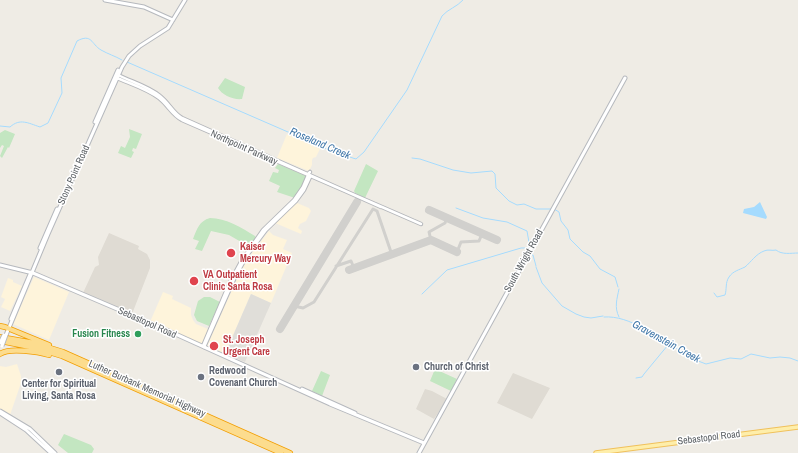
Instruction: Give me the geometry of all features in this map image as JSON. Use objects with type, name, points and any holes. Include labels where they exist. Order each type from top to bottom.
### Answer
[{"type":"highway","points":[[0,325],[9,326],[66,354]]},
{"type":"highway","name":"Luther Burbank Memorial Highway","points":[[3,336],[38,344],[66,354],[290,453]]},
{"type":"highway","name":"Luther Burbank Memorial Highway","points":[[0,343],[36,348],[55,354],[281,453]]},
{"type":"highway","points":[[0,354],[5,351],[42,353],[61,358],[107,376]]},
{"type":"main road","points":[[105,0],[144,7],[173,20]]},
{"type":"main road","name":"Stony Point Road","points":[[9,326],[32,273],[39,252],[124,59],[134,48],[160,32],[173,20],[185,0]]},
{"type":"main road","name":"Stony Point Road","points":[[0,350],[0,343],[39,258],[48,233],[116,76]]},
{"type":"main road","name":"South Wright Road","points":[[419,453],[625,78]]},
{"type":"main road","points":[[39,252],[39,258]]},
{"type":"main road","name":"Sebastopol Road","points":[[0,265],[32,273],[330,404],[424,443]]},
{"type":"main road","points":[[0,412],[26,430],[51,453]]},
{"type":"main road","points":[[0,412],[30,430],[55,453]]},
{"type":"main road","name":"Sebastopol Road","points":[[596,453],[798,427]]},
{"type":"street","name":"Northpoint Parkway","points":[[116,76],[154,94],[174,115],[182,120],[421,224]]},
{"type":"street","points":[[203,347],[230,282],[242,260],[263,230],[294,200],[309,175]]},
{"type":"shaded area","points":[[287,134],[320,149],[316,157],[312,160],[312,165],[309,171],[277,158]]},
{"type":"shaded area","points":[[297,203],[309,208],[311,211],[306,221],[300,224],[298,228],[302,231],[301,234],[275,223]]},
{"type":"shaded area","points":[[269,231],[273,235],[287,240],[283,249],[292,253],[271,303],[251,294],[225,354],[207,346],[241,270],[248,258]]},
{"type":"shaded area","points":[[109,233],[139,246],[138,249],[147,254],[150,260],[150,268],[132,314],[83,293],[95,267],[99,265],[98,257]]},
{"type":"shaded area","points":[[34,277],[69,292],[49,340],[13,324]]},
{"type":"shaded area","points":[[8,278],[22,286],[10,311],[1,307],[5,299],[1,297]]},
{"type":"shaded area","points":[[163,292],[173,296],[172,299],[191,308],[191,315],[196,324],[208,329],[202,344],[150,322]]},
{"type":"shaded area","points":[[251,294],[271,303],[245,362],[225,354]]},
{"type":"shaded area","points":[[17,364],[21,376],[21,383],[10,415],[0,410],[0,366],[6,367]]},
{"type":"shaded area","points":[[513,373],[550,388],[532,419],[497,403]]},
{"type":"shaded area","points":[[425,389],[447,399],[434,419],[416,409]]},
{"type":"green space","points":[[225,78],[245,87],[242,99],[232,98],[220,91],[218,88]]},
{"type":"green space","points":[[129,129],[142,134],[136,149],[133,148],[132,151],[134,152],[131,158],[118,153],[121,146],[125,148],[130,137]]},
{"type":"green space","points":[[5,130],[15,134],[9,148],[8,147],[2,158],[0,156],[4,146],[2,145],[0,148],[0,133]]},
{"type":"green space","points":[[278,164],[306,176],[301,189],[295,198],[277,192],[280,186],[269,181],[273,172],[278,173],[279,170],[275,168]]},
{"type":"green space","points":[[366,164],[378,171],[365,198],[354,191]]},
{"type":"green space","points":[[210,218],[216,218],[234,224],[256,238],[248,246],[229,235],[211,231],[202,251],[195,249],[199,241],[193,239],[197,229],[203,221]]},
{"type":"green space","points":[[204,297],[210,297],[220,302],[209,326],[197,321],[194,315],[198,301]]},
{"type":"green space","points":[[435,369],[457,379],[451,391],[430,381]]},
{"type":"green space","points":[[321,371],[330,375],[322,396],[312,391]]},
{"type":"green space","points":[[64,434],[91,445],[94,449],[92,453],[68,453],[58,445]]},
{"type":"water","points":[[760,202],[767,217],[766,219],[743,213],[744,209],[754,207]]},
{"type":"waterway","name":"Roseland Creek","points":[[127,62],[334,152],[356,159],[364,152],[407,90],[442,16],[463,0]]},
{"type":"waterway","name":"Roseland Creek","points":[[0,126],[10,127],[21,122],[40,127],[48,123],[62,93],[61,78],[77,41],[86,38],[89,39],[101,50],[122,60]]},
{"type":"waterway","points":[[412,158],[420,159],[453,170],[471,173],[492,171],[495,174],[496,188],[509,201],[517,205],[524,204],[536,209],[552,209]]},
{"type":"waterway","name":"Gravenstein Creek","points":[[422,294],[447,270],[521,248],[530,248],[527,231],[507,222],[483,218],[456,208]]},
{"type":"waterway","points":[[554,209],[559,212],[561,221],[568,230],[570,239],[583,252],[590,256],[600,269],[615,277],[618,287]]},
{"type":"waterway","points":[[714,293],[717,297],[725,295],[727,282],[732,273],[745,267],[761,252],[776,250],[784,253],[798,253]]},
{"type":"waterway","name":"Gravenstein Creek","points":[[530,254],[533,255],[536,266]]},
{"type":"waterway","name":"Gravenstein Creek","points":[[536,267],[542,283],[562,306],[584,317],[591,318],[603,316]]},
{"type":"waterway","points":[[619,289],[616,306],[619,317]]},
{"type":"waterway","name":"Gravenstein Creek","points":[[604,317],[614,317],[633,323],[652,333],[693,359],[706,364],[730,358],[741,359],[751,354],[770,358],[790,358],[798,361]]},
{"type":"waterway","points":[[636,378],[642,377],[668,345]]},
{"type":"taxiway","points":[[294,306],[303,308],[314,302],[373,209],[377,211],[392,255]]},
{"type":"taxiway","points":[[431,240],[429,232],[445,223],[447,218]]},
{"type":"taxiway","points":[[457,252],[461,242],[479,241],[482,234]]},
{"type":"taxiway","points":[[336,266],[351,261],[354,268]]},
{"type":"runway","points":[[280,329],[357,202]]},
{"type":"runway","points":[[429,210],[497,240]]},
{"type":"runway","points":[[349,270],[431,240],[457,252]]},
{"type":"place","name":"Kaiser Mercury Way","points":[[231,253]]},
{"type":"place","name":"VA Outpatient Clinic Santa Rosa","points":[[194,281]]},
{"type":"place","name":"Fusion Fitness","points":[[138,334]]},
{"type":"place","name":"St. Joseph Urgent Care","points":[[214,346]]},
{"type":"place","name":"Church of Christ","points":[[416,367]]},
{"type":"place","name":"Center for Spiritual Living, Santa Rosa","points":[[59,372]]},
{"type":"place","name":"Redwood Covenant Church","points":[[201,377]]}]
